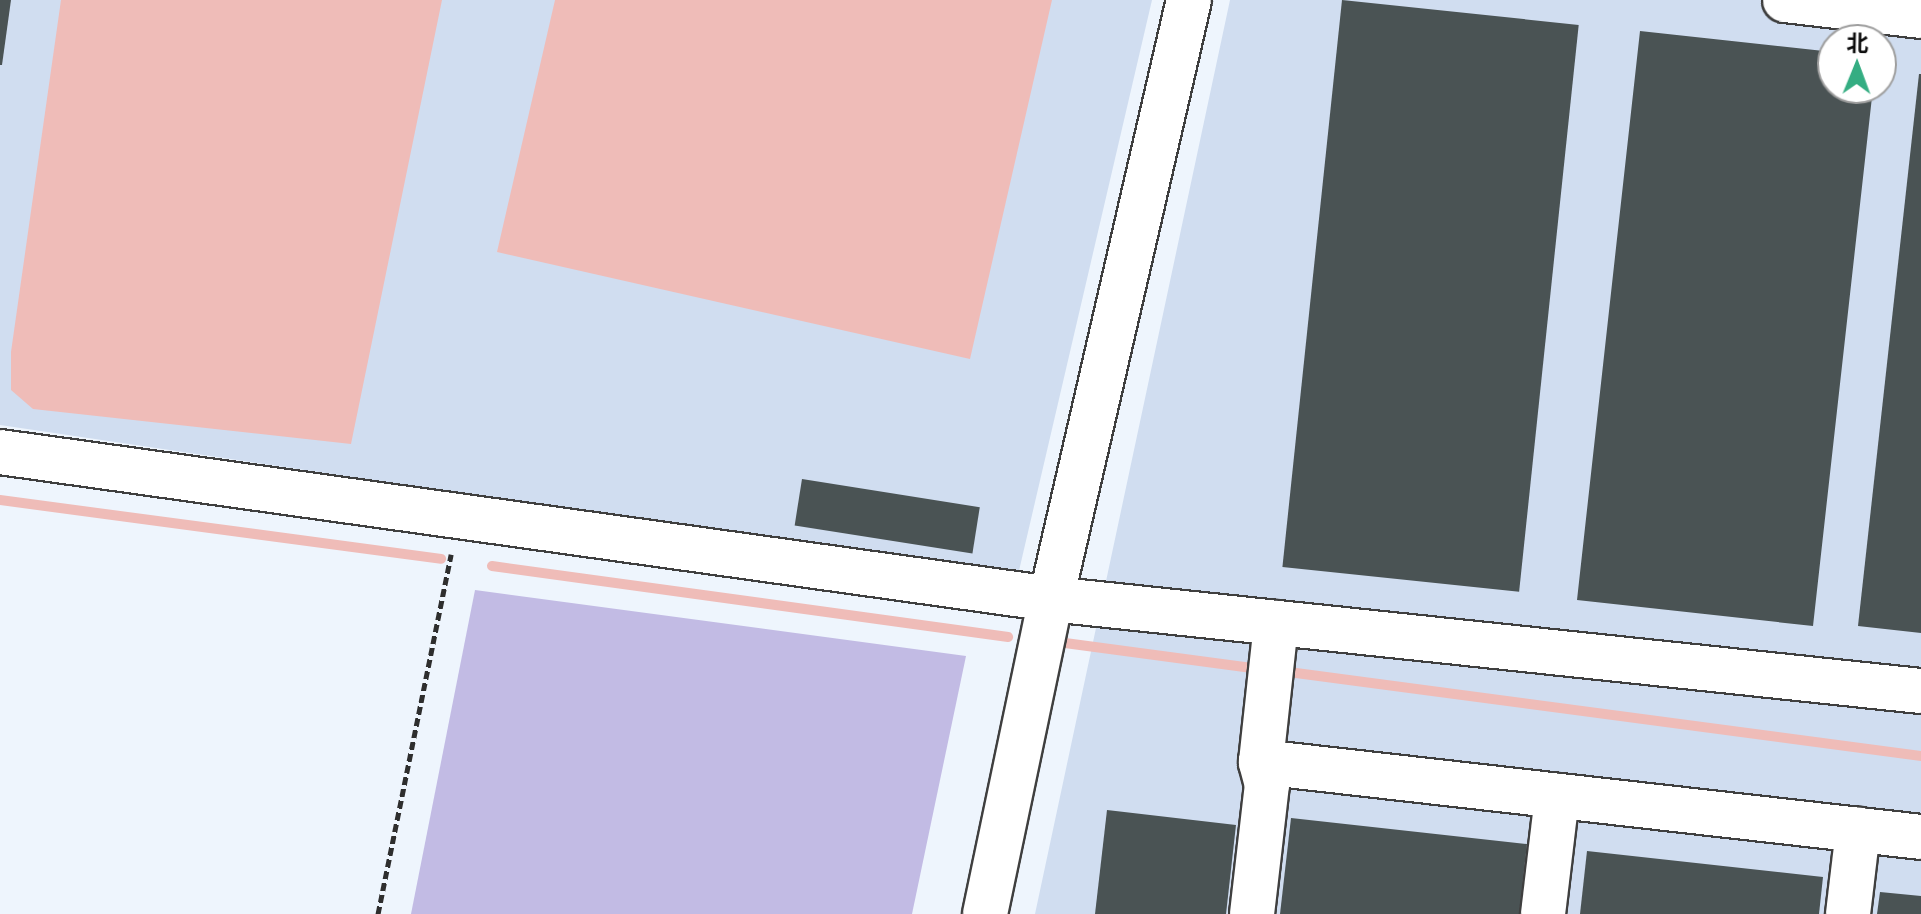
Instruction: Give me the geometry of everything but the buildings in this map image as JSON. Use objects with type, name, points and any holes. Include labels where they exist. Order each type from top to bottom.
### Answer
[{"type":"lane","points":[[985,914],[1051,599],[1189,0]]},
{"type":"lane","points":[[1785,0],[1921,16]]},
{"type":"lane","points":[[0,452],[1051,599],[1272,654],[1921,691]]},
{"type":"lane","points":[[1252,914],[1267,785],[1261,762],[1272,654]]},
{"type":"lane","points":[[1261,762],[1921,837]]},
{"type":"lane","points":[[1543,914],[1557,796]]},
{"type":"lane","points":[[1848,914],[1858,830]]},
{"type":"path","points":[[378,914],[459,516]]},
{"type":"shaded area","points":[[0,0],[1152,0],[1018,575],[0,425]]},
{"type":"shaded area","points":[[61,0],[442,0],[351,444],[33,409],[11,390],[11,352]]},
{"type":"shaded area","points":[[555,0],[1052,0],[970,359],[497,252]]},
{"type":"shaded area","points":[[1230,0],[1921,0],[1921,914],[1035,914]]},
{"type":"shaded area","points":[[475,590],[966,656],[912,914],[411,914]]},
{"type":"waterway","points":[[0,500],[441,559]]},
{"type":"waterway","points":[[492,566],[1008,637]]},
{"type":"waterway","points":[[1065,643],[1261,669]]},
{"type":"waterway","points":[[1281,671],[1921,756]]}]
